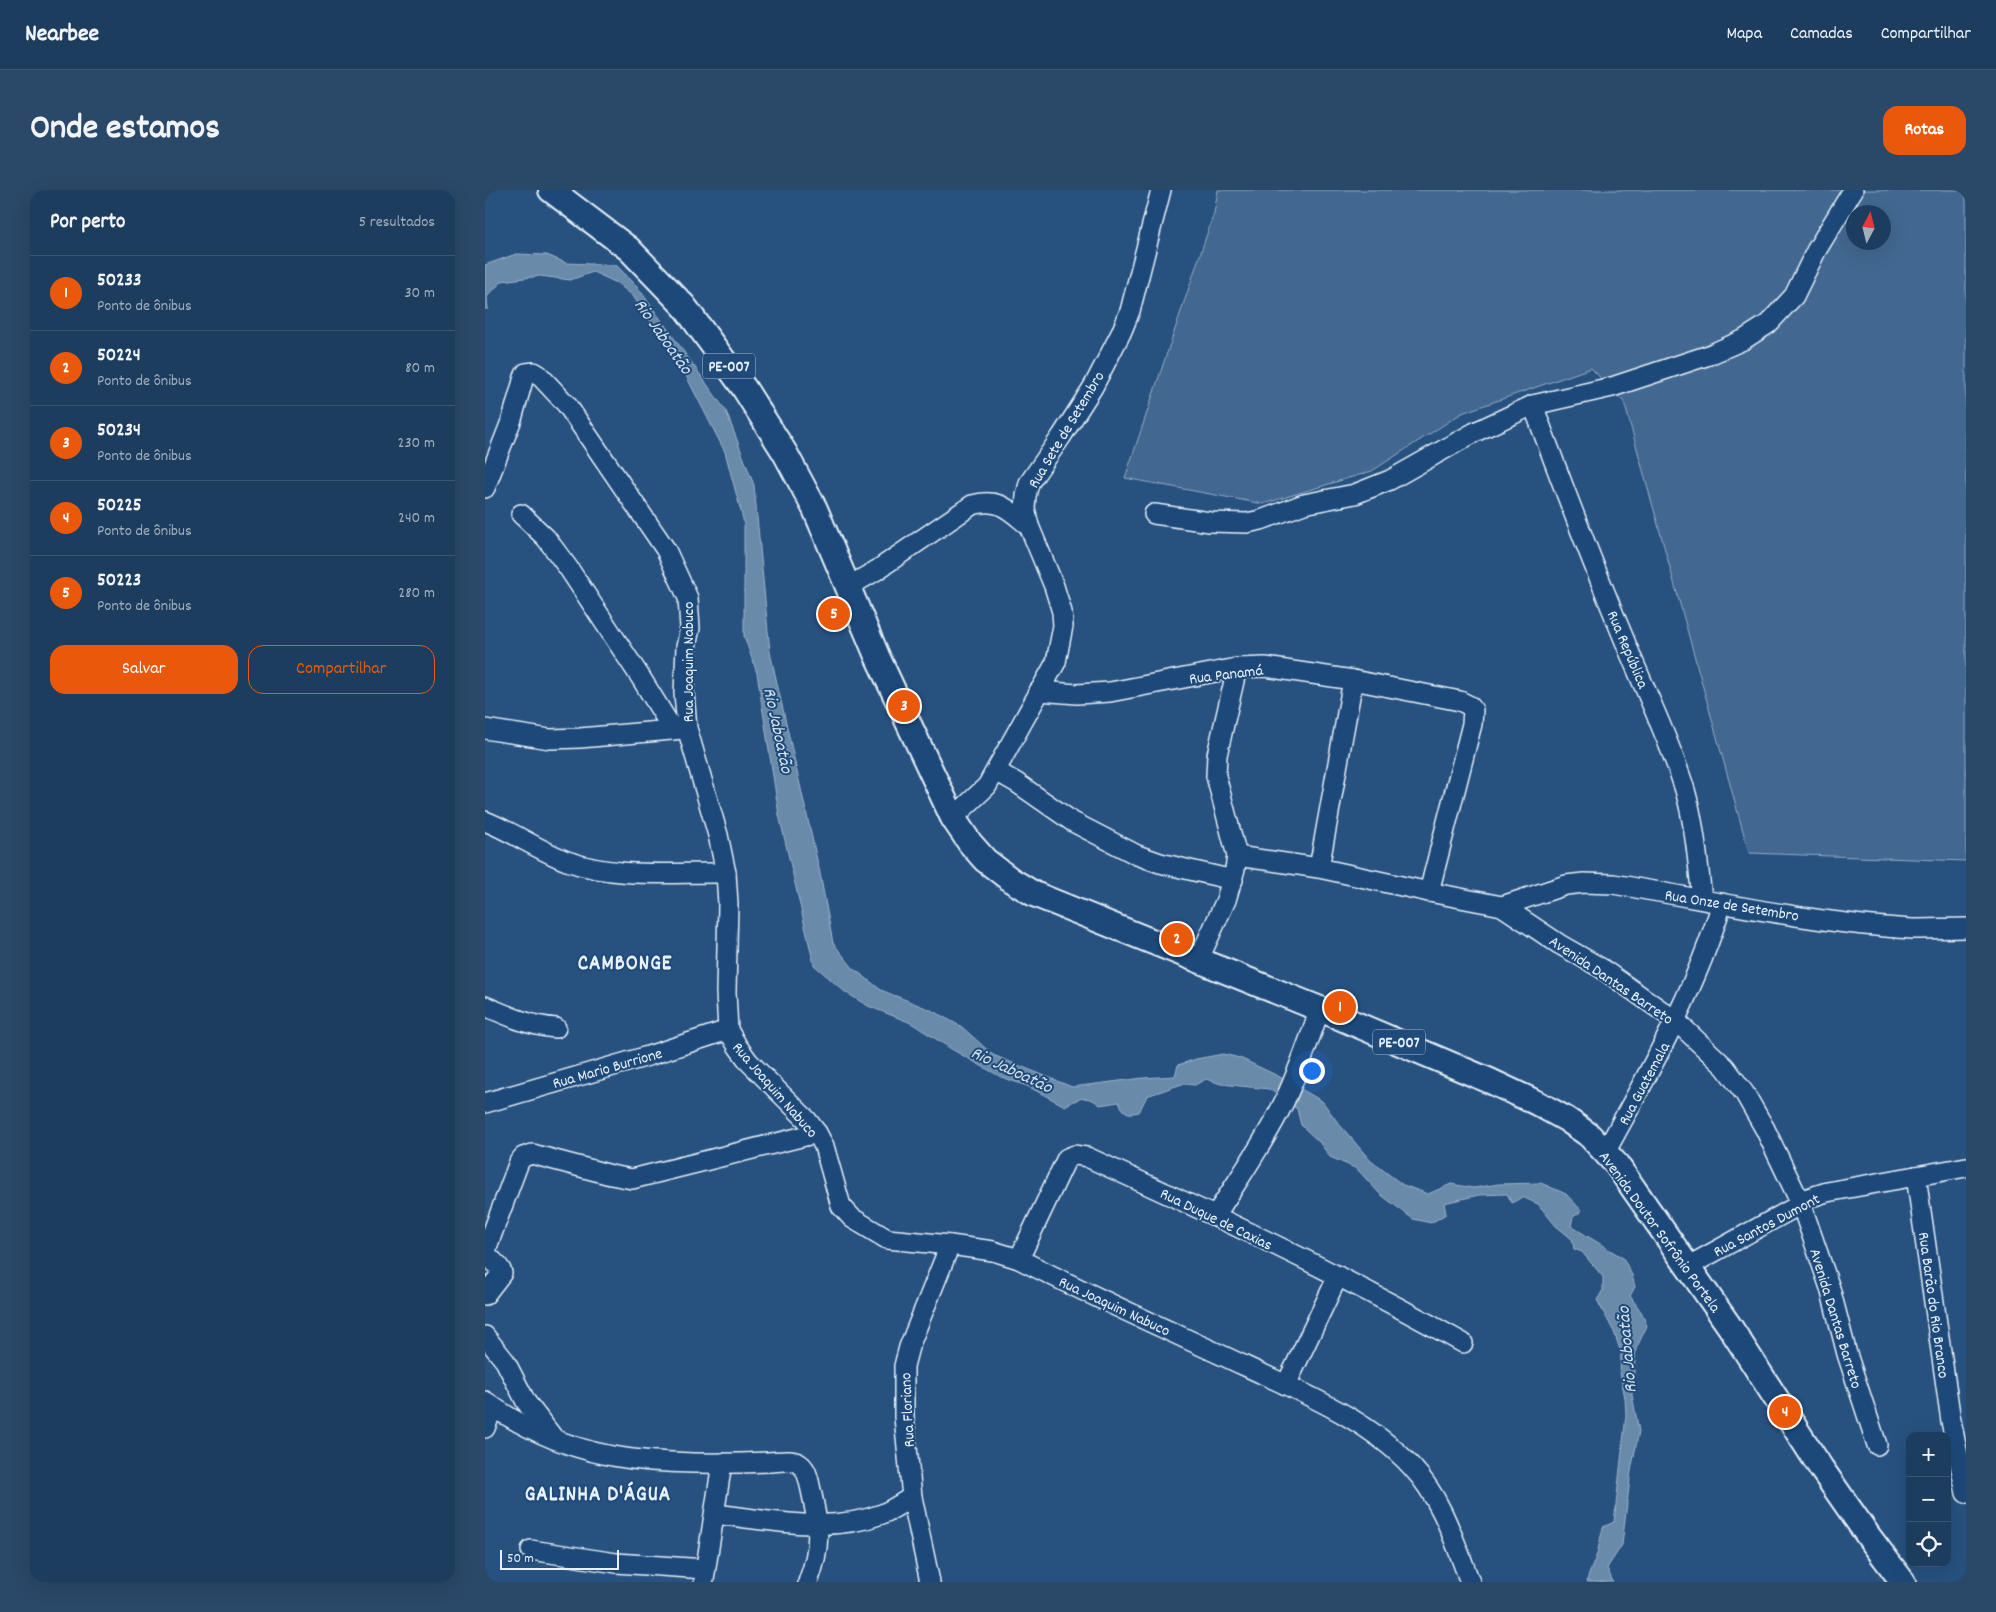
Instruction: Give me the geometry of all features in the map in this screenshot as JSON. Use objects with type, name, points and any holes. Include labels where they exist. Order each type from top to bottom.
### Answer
[{"type":"main road","name":"Avenida Doutor Sofrônio Portela","points":[[551,190],[629,250],[684,306],[744,388],[785,453],[815,509],[877,656],[953,818],[970,843],[985,860],[1011,880],[1034,894],[1320,1009],[1490,1081],[1537,1103],[1566,1119],[1589,1135],[1606,1151],[1730,1327],[1821,1468],[1900,1581]]},
{"type":"street","name":"Rua Sete de Setembro","points":[[953,818],[981,792],[996,771],[1056,662],[1063,626],[1057,593],[1029,526],[1025,508],[1029,483],[1082,404],[1121,333],[1130,311],[1161,190]]},
{"type":"street","points":[[1154,514],[1210,522],[1247,523],[1261,520],[1305,504],[1355,494],[1390,480],[1475,432],[1533,405],[1612,387],[1709,355],[1743,340],[1768,324],[1794,296],[1816,252],[1853,190]]},
{"type":"street","name":"Rua Joaquim Nabuco","points":[[485,488],[512,419],[524,377],[529,372],[539,375],[567,405],[666,550],[688,598],[690,612],[680,729],[718,836],[726,873],[729,904],[726,992],[728,1030],[749,1062],[807,1120],[817,1134],[824,1146],[836,1194],[841,1206],[852,1218],[887,1239],[993,1251],[1019,1259],[1286,1385],[1359,1423],[1393,1449],[1414,1469],[1432,1494],[1443,1514],[1469,1582]]},
{"type":"street","name":"Rua República","points":[[1533,405],[1625,641],[1675,759],[1688,808],[1703,899]]},
{"type":"street","points":[[848,587],[877,570],[972,505],[983,502],[1004,506],[1029,526]]},
{"type":"street","points":[[521,514],[546,538],[569,569],[641,678],[680,729]]},
{"type":"street","name":"Rua Panamá","points":[[1039,691],[1077,694],[1110,692],[1237,668],[1265,667],[1353,680],[1460,701],[1471,706],[1473,710],[1472,724],[1429,892]]},
{"type":"street","points":[[1197,961],[1226,900],[1233,880],[1237,856],[1216,776],[1217,755],[1237,668]]},
{"type":"street","points":[[1319,868],[1353,680]]},
{"type":"street","points":[[485,729],[550,739],[680,729]]},
{"type":"street","points":[[996,771],[1017,783],[1073,822],[1137,855],[1160,863],[1233,880]]},
{"type":"street","points":[[485,820],[552,854],[592,868],[615,872],[726,873]]},
{"type":"street","name":"Avenida Dantas Barreto","points":[[1237,856],[1319,868],[1502,906],[1559,944],[1601,968],[1676,1021],[1725,1067],[1745,1094],[1765,1129],[1801,1204],[1830,1288],[1847,1354],[1877,1445]]},
{"type":"street","name":"Rua Onze de Setembro","points":[[1502,906],[1566,885],[1583,883],[1613,884],[1722,903],[1873,925],[1914,929],[1966,928]]},
{"type":"street","name":"Rua Guatemala","points":[[1606,1151],[1676,1021],[1700,967],[1722,903]]},
{"type":"street","points":[[485,1006],[522,1022],[556,1028]]},
{"type":"street","points":[[1215,1216],[1266,1136],[1282,1107],[1320,1009]]},
{"type":"street","name":"Rua Mario Burrione","points":[[485,1103],[648,1056],[728,1030]]},
{"type":"street","points":[[485,1295],[502,1273],[500,1268],[487,1257],[486,1250],[519,1162],[526,1155],[532,1154],[611,1176],[632,1178],[817,1134]]},
{"type":"street","name":"Rua Duque de Caxias","points":[[1019,1259],[1067,1158],[1075,1155],[1087,1156],[1338,1276],[1463,1343]]},
{"type":"street","name":"Rua Santos Dumont","points":[[1687,1267],[1801,1204],[1808,1198],[1827,1192],[1966,1167]]},
{"type":"street","name":"Rua Barão do Rio Branco","points":[[1917,1176],[1951,1421],[1966,1493]]},
{"type":"street","name":"Rua Floriano","points":[[930,1582],[912,1497],[904,1417],[903,1366],[950,1245]]},
{"type":"street","points":[[1286,1385],[1338,1276]]},
{"type":"street","points":[[485,1336],[505,1361],[526,1402],[556,1440]]},
{"type":"street","points":[[485,1428],[489,1404],[556,1440],[581,1449],[632,1459],[721,1463],[791,1461],[802,1466],[808,1476],[819,1525],[817,1554],[808,1582]]},
{"type":"street","points":[[531,1550],[704,1576],[715,1514],[721,1463]]},
{"type":"street","points":[[715,1514],[819,1525],[864,1519],[882,1513],[912,1497]]},
{"type":"shaded area","points":[[1218,190],[1966,190],[1966,861],[1749,853],[1624,402],[1591,368],[1462,413],[1372,471],[1263,504],[1125,478],[1214,213]]},
{"type":"water","name":"Rio Jaboatão","points":[[516,254],[547,255],[566,263],[616,265],[637,286],[726,411],[754,485],[770,652],[820,873],[833,943],[853,968],[881,990],[931,1010],[962,1027],[993,1055],[1072,1087],[1175,1076],[1178,1065],[1196,1059],[1223,1054],[1240,1058],[1278,1076],[1322,1101],[1371,1161],[1403,1185],[1428,1194],[1451,1184],[1473,1188],[1499,1184],[1541,1183],[1566,1194],[1582,1211],[1573,1217],[1571,1226],[1623,1258],[1632,1275],[1635,1287],[1630,1296],[1642,1313],[1647,1326],[1636,1349],[1632,1395],[1639,1431],[1631,1471],[1622,1545],[1607,1568],[1613,1582],[1586,1582],[1597,1554],[1603,1527],[1614,1522],[1626,1415],[1620,1373],[1621,1353],[1614,1332],[1597,1300],[1603,1290],[1603,1277],[1582,1252],[1574,1249],[1572,1239],[1556,1226],[1538,1204],[1522,1197],[1512,1203],[1507,1194],[1479,1195],[1444,1203],[1446,1214],[1431,1223],[1413,1219],[1380,1194],[1357,1169],[1330,1157],[1320,1143],[1301,1125],[1297,1109],[1269,1089],[1221,1084],[1206,1079],[1195,1085],[1182,1084],[1147,1096],[1139,1112],[1135,1113],[1126,1112],[1119,1102],[1100,1105],[1087,1098],[1079,1099],[1065,1106],[1027,1086],[1001,1077],[953,1050],[911,1023],[868,1006],[845,992],[814,965],[779,815],[757,673],[744,636],[744,523],[725,452],[681,366],[633,296],[617,283],[593,272],[570,280],[540,276],[502,281],[487,297],[488,309],[485,309],[485,265]]},
{"type":"place","name":"50223","points":[[834,614]]},
{"type":"place","name":"50234","points":[[904,706]]},
{"type":"place","name":"50224","points":[[1177,939]]},
{"type":"place","name":"50233","points":[[1340,1007]]},
{"type":"place","name":"50225","points":[[1785,1412]]},
{"type":"district","name":"CAMBONGE","points":[[625,962]]},
{"type":"district","name":"GALINHA D'ÁGUA","points":[[598,1493]]}]
